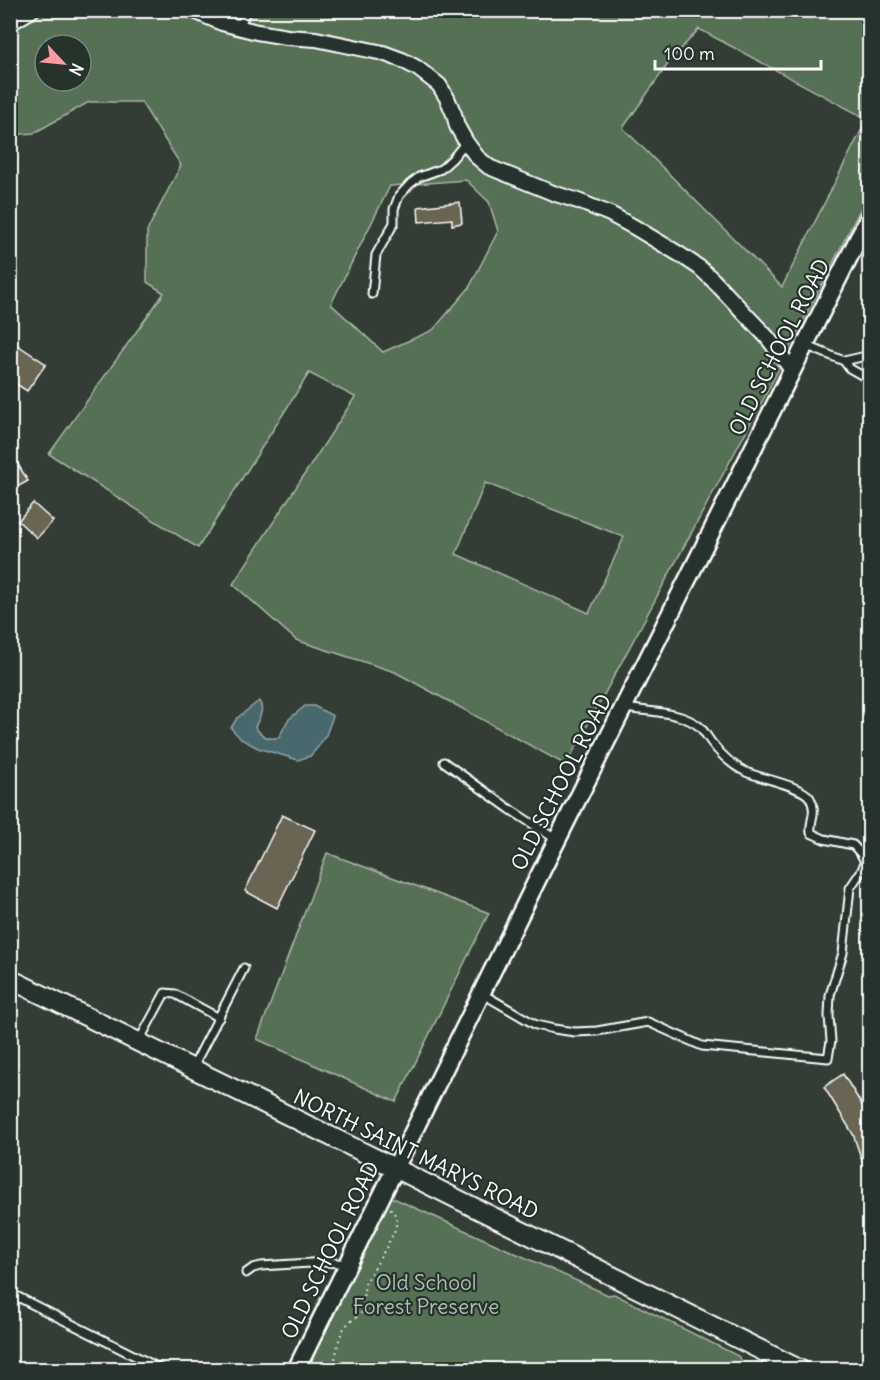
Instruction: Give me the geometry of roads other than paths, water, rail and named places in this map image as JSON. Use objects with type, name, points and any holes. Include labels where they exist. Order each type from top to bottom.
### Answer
[{"type":"main road","name":"NORTH SAINT MARYS ROAD","points":[[10,979],[801,1370]]},
{"type":"street","points":[[10,23],[32,10]]},
{"type":"street","points":[[192,10],[222,23],[239,27],[287,37],[316,39],[383,53],[417,68],[439,85],[465,142],[489,167],[610,214],[634,226],[700,268],[766,338],[792,370]]},
{"type":"street","name":"OLD SCHOOL ROAD","points":[[296,1370],[623,707],[870,215]]},
{"type":"lane","points":[[239,27],[247,10]]},
{"type":"lane","points":[[372,294],[376,255],[394,223],[394,209],[399,196],[419,177],[441,169],[465,142]]},
{"type":"lane","points":[[805,345],[844,361],[849,368],[870,380]]},
{"type":"lane","points":[[844,361],[870,355]]},
{"type":"lane","points":[[481,993],[536,1025],[554,1029],[575,1032],[597,1031],[648,1022],[702,1046],[828,1058],[831,1041],[830,995],[843,953],[850,888],[865,862],[861,854],[854,846],[824,839],[812,833],[810,827],[814,816],[813,808],[809,796],[801,790],[748,773],[732,765],[700,728],[676,715],[623,707]]},
{"type":"lane","points":[[444,762],[557,840]]},
{"type":"lane","points":[[192,1069],[244,968]]},
{"type":"lane","points":[[138,1043],[165,993],[175,994],[219,1018]]},
{"type":"lane","points":[[246,1273],[253,1268],[270,1265],[348,1264]]},
{"type":"lane","points":[[10,1293],[164,1370]]},
{"type":"water","points":[[259,701],[261,711],[255,727],[268,738],[279,737],[288,720],[305,706],[314,706],[333,716],[326,735],[318,747],[310,756],[298,760],[258,748],[241,739],[231,728],[237,718]]},
{"type":"park label","name":"Old School Forest Preserve","points":[[426,1294]]}]
